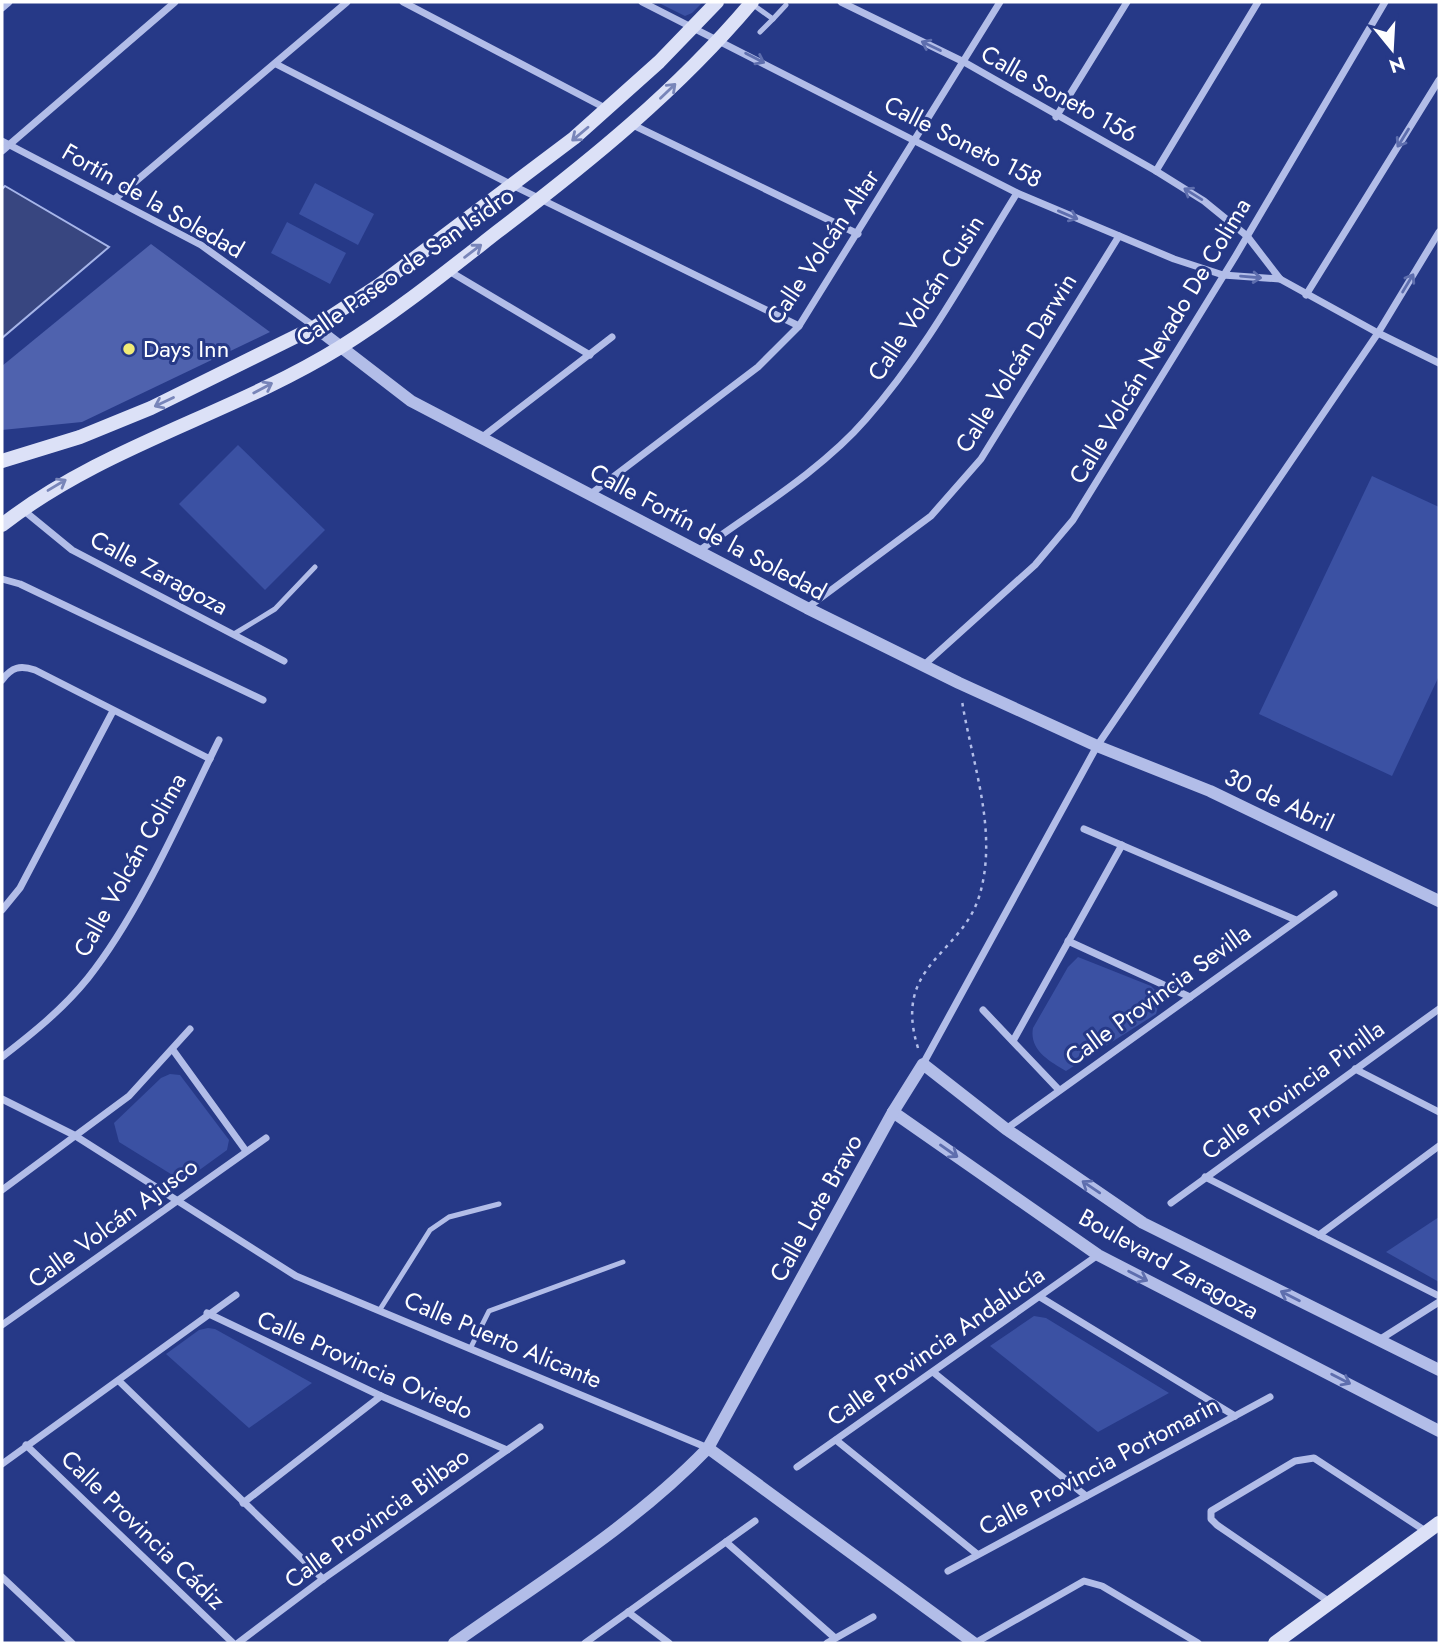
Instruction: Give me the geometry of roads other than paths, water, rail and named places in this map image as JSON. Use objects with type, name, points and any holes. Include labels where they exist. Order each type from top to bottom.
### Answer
[{"type":"main road","name":"Calle Paseo de San Isidro","points":[[2,461],[80,437],[151,408],[230,372],[315,327],[379,285],[514,187],[608,110],[717,2]]},
{"type":"main road","name":"Calle Paseo de San Isidro","points":[[2,525],[22,509],[88,468],[239,401],[339,348],[448,270],[633,125],[719,40],[751,2]]},
{"type":"main road","points":[[1275,1643],[1433,1527]]},
{"type":"street","points":[[2,8],[9,2]]},
{"type":"street","points":[[2,151],[6,142],[175,2]]},
{"type":"street","points":[[116,198],[347,2]]},
{"type":"street","points":[[403,2],[608,110]]},
{"type":"street","points":[[642,2],[694,27]]},
{"type":"street","name":"Calle Soneto 156","points":[[841,2],[964,62],[1056,117],[1156,170],[1205,201],[1247,236],[1280,279]]},
{"type":"street","name":"Calle Volcán Altar","points":[[592,493],[758,367],[799,326],[1000,2]]},
{"type":"street","points":[[1056,117],[1127,2]]},
{"type":"street","points":[[1156,170],[1258,2]]},
{"type":"street","name":"Calle Volcán Nevado De Colima","points":[[924,665],[1035,565],[1073,520],[1247,236],[1385,2]]},
{"type":"street","name":"Calle Soneto 158","points":[[694,27],[1017,193],[1119,236],[1223,275],[1280,279]]},
{"type":"street","points":[[276,64],[514,187],[799,326]]},
{"type":"street","points":[[1306,295],[1439,80]]},
{"type":"street","points":[[633,125],[858,234]]},
{"type":"street","name":"Fortín de la Soledad","points":[[6,142],[201,245],[315,327]]},
{"type":"street","name":"Calle Volcán Cusin","points":[[699,551],[806,473],[865,421],[917,355],[1017,193]]},
{"type":"street","points":[[923,1064],[1097,746],[1378,333],[1439,232]]},
{"type":"street","name":"Calle Volcán Darwin","points":[[807,608],[931,516],[981,459],[1119,236]]},
{"type":"street","points":[[448,270],[590,355]]},
{"type":"street","points":[[1280,279],[1439,363]]},
{"type":"street","name":"Calle Fortín de la Soledad","points":[[315,327],[411,401],[480,438],[592,493],[807,608],[959,684],[1097,746]]},
{"type":"street","points":[[480,438],[612,337]]},
{"type":"street","name":"Calle Zaragoza","points":[[22,509],[72,550],[284,661]]},
{"type":"street","points":[[2,579],[20,584],[263,700]]},
{"type":"street","points":[[2,680],[9,670],[22,666],[35,670],[210,759]]},
{"type":"street","points":[[2,910],[20,888],[113,711]]},
{"type":"street","name":"Calle Volcán Colima","points":[[2,1057],[56,1013],[89,976],[127,919],[219,740]]},
{"type":"street","name":"30 de Abril","points":[[1097,746],[1210,791],[1439,901]]},
{"type":"street","points":[[1084,829],[1296,920]]},
{"type":"street","points":[[1013,1041],[1122,845]]},
{"type":"street","name":"Calle Provincia Sevilla","points":[[1006,1129],[1334,894]]},
{"type":"street","points":[[1068,941],[1190,998]]},
{"type":"street","name":"Calle Provincia Pinilla","points":[[1171,1203],[1439,1009]]},
{"type":"street","points":[[983,1010],[1059,1090]]},
{"type":"street","points":[[2,1190],[129,1096],[190,1028]]},
{"type":"street","points":[[173,1050],[246,1151]]},
{"type":"street","name":"Calle Lote Bravo","points":[[454,1643],[643,1507],[708,1448],[893,1112],[923,1064]]},
{"type":"street","name":"Boulevard Zaragoza","points":[[923,1064],[1006,1129],[1143,1223],[1439,1370]]},
{"type":"street","points":[[1355,1069],[1439,1112]]},
{"type":"street","name":"Calle Puerto Alicante","points":[[2,1099],[74,1135],[296,1276],[708,1448],[974,1643]]},
{"type":"street","name":"Boulevard Zaragoza","points":[[893,1112],[1098,1255],[1439,1431]]},
{"type":"street","name":"Calle Volcán Ajusco","points":[[2,1325],[266,1138]]},
{"type":"street","points":[[1319,1235],[1439,1146]]},
{"type":"street","points":[[1205,1177],[1439,1296]]},
{"type":"street","name":"Calle Provincia Andalucía","points":[[797,1468],[1098,1255]]},
{"type":"street","points":[[2,1464],[120,1381],[207,1313],[236,1295]]},
{"type":"street","points":[[1040,1297],[1235,1416]]},
{"type":"street","points":[[1378,1340],[1439,1302]]},
{"type":"street","name":"Calle Provincia Oviedo","points":[[207,1313],[381,1396],[507,1450]]},
{"type":"street","points":[[933,1372],[1086,1496]]},
{"type":"street","points":[[120,1381],[323,1579]]},
{"type":"street","points":[[243,1503],[381,1396]]},
{"type":"street","name":"Calle Provincia Portomarin","points":[[948,1571],[1270,1397]]},
{"type":"street","name":"Calle Provincia Bilbao","points":[[236,1643],[540,1427]]},
{"type":"street","points":[[836,1440],[977,1554]]},
{"type":"street","name":"Calle Provincia Cádiz","points":[[26,1445],[236,1643]]},
{"type":"street","points":[[1331,1604],[1217,1525],[1211,1519],[1211,1511],[1295,1461],[1314,1458],[1433,1527]]},
{"type":"street","points":[[584,1643],[755,1521]]},
{"type":"street","points":[[726,1542],[835,1639]]},
{"type":"street","points":[[2,1577],[72,1643]]},
{"type":"street","points":[[974,1643],[1077,1585],[1093,1581],[1198,1643]]},
{"type":"street","points":[[628,1612],[669,1643]]},
{"type":"street","points":[[827,1643],[873,1617]]},
{"type":"lane","points":[[751,2],[773,19]]},
{"type":"lane","points":[[760,32],[786,5]]},
{"type":"lane","points":[[233,634],[275,609],[315,567]]},
{"type":"lane","points":[[379,1311],[430,1230],[440,1221],[499,1204]]},
{"type":"lane","points":[[470,1349],[489,1311],[623,1262]]},
{"type":"place","name":"Days Inn","points":[[129,349]]}]
